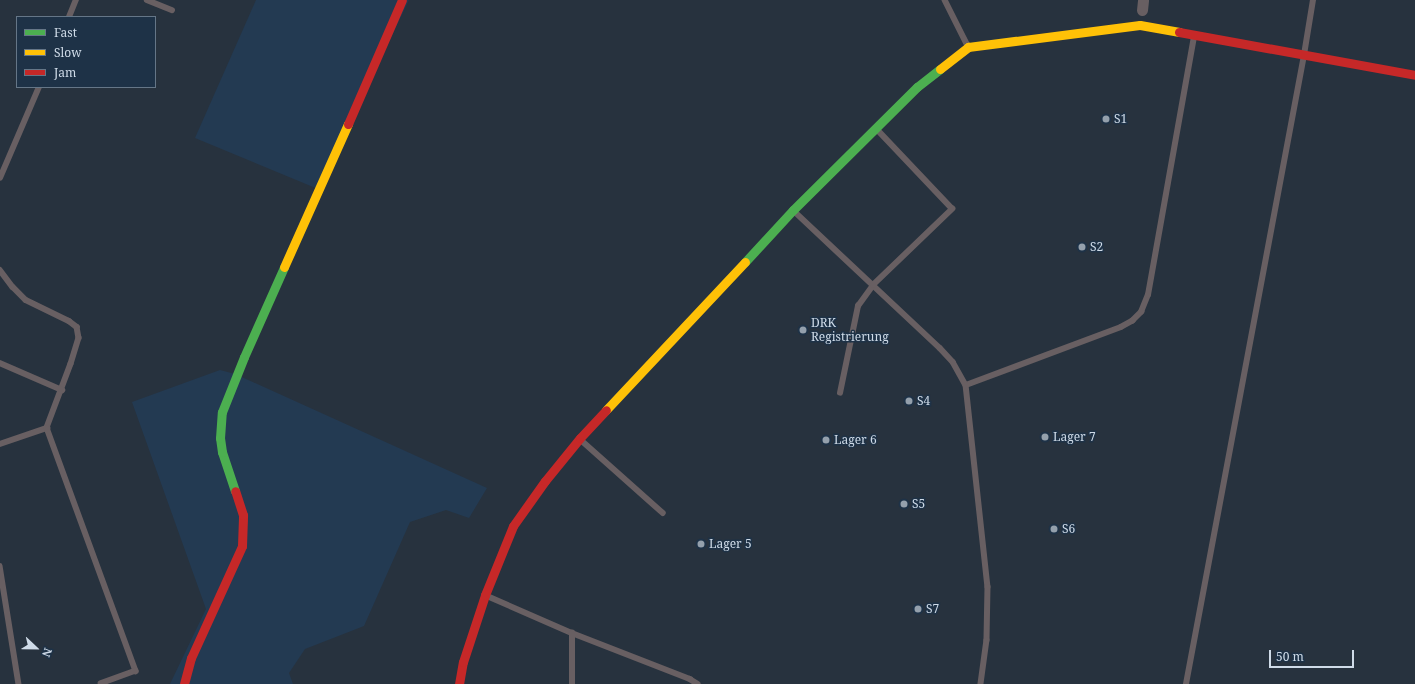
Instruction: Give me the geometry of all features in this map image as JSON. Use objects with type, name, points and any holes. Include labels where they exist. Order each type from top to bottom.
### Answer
[{"type":"street","points":[[184,684],[191,658],[242,546],[243,515],[222,452],[220,438],[222,412],[244,357],[402,0]]},
{"type":"street","points":[[459,684],[463,662],[485,595],[513,526],[545,481],[580,438],[793,210],[917,87],[968,47],[1140,25],[1415,75]]},
{"type":"lane","points":[[69,16],[76,0]]},
{"type":"lane","points":[[147,0],[172,10]]},
{"type":"lane","points":[[945,0],[968,47]]},
{"type":"lane","points":[[1186,684],[1313,0]]},
{"type":"lane","points":[[1140,25],[1142,5]]},
{"type":"lane","points":[[966,385],[1121,327],[1132,321],[1141,312],[1148,295],[1194,34]]},
{"type":"lane","points":[[0,178],[39,88]]},
{"type":"lane","points":[[840,393],[858,306],[873,285],[952,209],[875,127]]},
{"type":"lane","points":[[793,210],[940,348],[953,362],[966,385],[988,587],[987,640],[981,684]]},
{"type":"lane","points":[[0,270],[13,287],[26,300],[69,321],[77,327],[79,338],[62,390],[47,428],[136,671],[101,684]]},
{"type":"lane","points":[[0,364],[62,390]]},
{"type":"lane","points":[[0,444],[47,428]]},
{"type":"lane","points":[[580,438],[663,513]]},
{"type":"lane","points":[[0,566],[19,684]]},
{"type":"lane","points":[[485,595],[572,633],[690,679],[698,684]]},
{"type":"lane","points":[[572,633],[572,684]]},
{"type":"shaded area","points":[[256,0],[409,0],[318,189],[195,138]]},
{"type":"shaded area","points":[[220,370],[235,374],[487,488],[469,518],[446,510],[410,522],[364,626],[305,649],[289,673],[293,684],[170,684],[206,609],[132,402]]},
{"type":"traffic: fast","points":[[745,262],[793,210],[917,87],[940,69]]},
{"type":"traffic: fast","points":[[235,491],[222,452],[220,438],[222,412],[244,357],[284,267]]},
{"type":"traffic: slow","points":[[940,69],[968,47],[1140,25],[1179,32]]},
{"type":"traffic: slow","points":[[284,267],[348,124]]},
{"type":"traffic: slow","points":[[606,410],[745,262]]},
{"type":"traffic: jam","points":[[348,124],[402,0]]},
{"type":"traffic: jam","points":[[1179,32],[1415,75]]},
{"type":"traffic: jam","points":[[459,684],[463,662],[485,595],[513,526],[545,481],[580,438],[606,410]]},
{"type":"traffic: jam","points":[[184,684],[191,658],[242,546],[243,515],[235,491]]},
{"type":"place","name":"S1","points":[[1106,119]]},
{"type":"place","name":"S2","points":[[1082,247]]},
{"type":"place","name":"DRK Registrierung","points":[[803,330]]},
{"type":"place","name":"S4","points":[[909,401]]},
{"type":"place","name":"Lager 7","points":[[1045,437]]},
{"type":"place","name":"Lager 6","points":[[826,440]]},
{"type":"place","name":"S5","points":[[904,504]]},
{"type":"place","name":"S6","points":[[1054,529]]},
{"type":"place","name":"Lager 5","points":[[701,544]]},
{"type":"place","name":"S7","points":[[918,609]]}]
